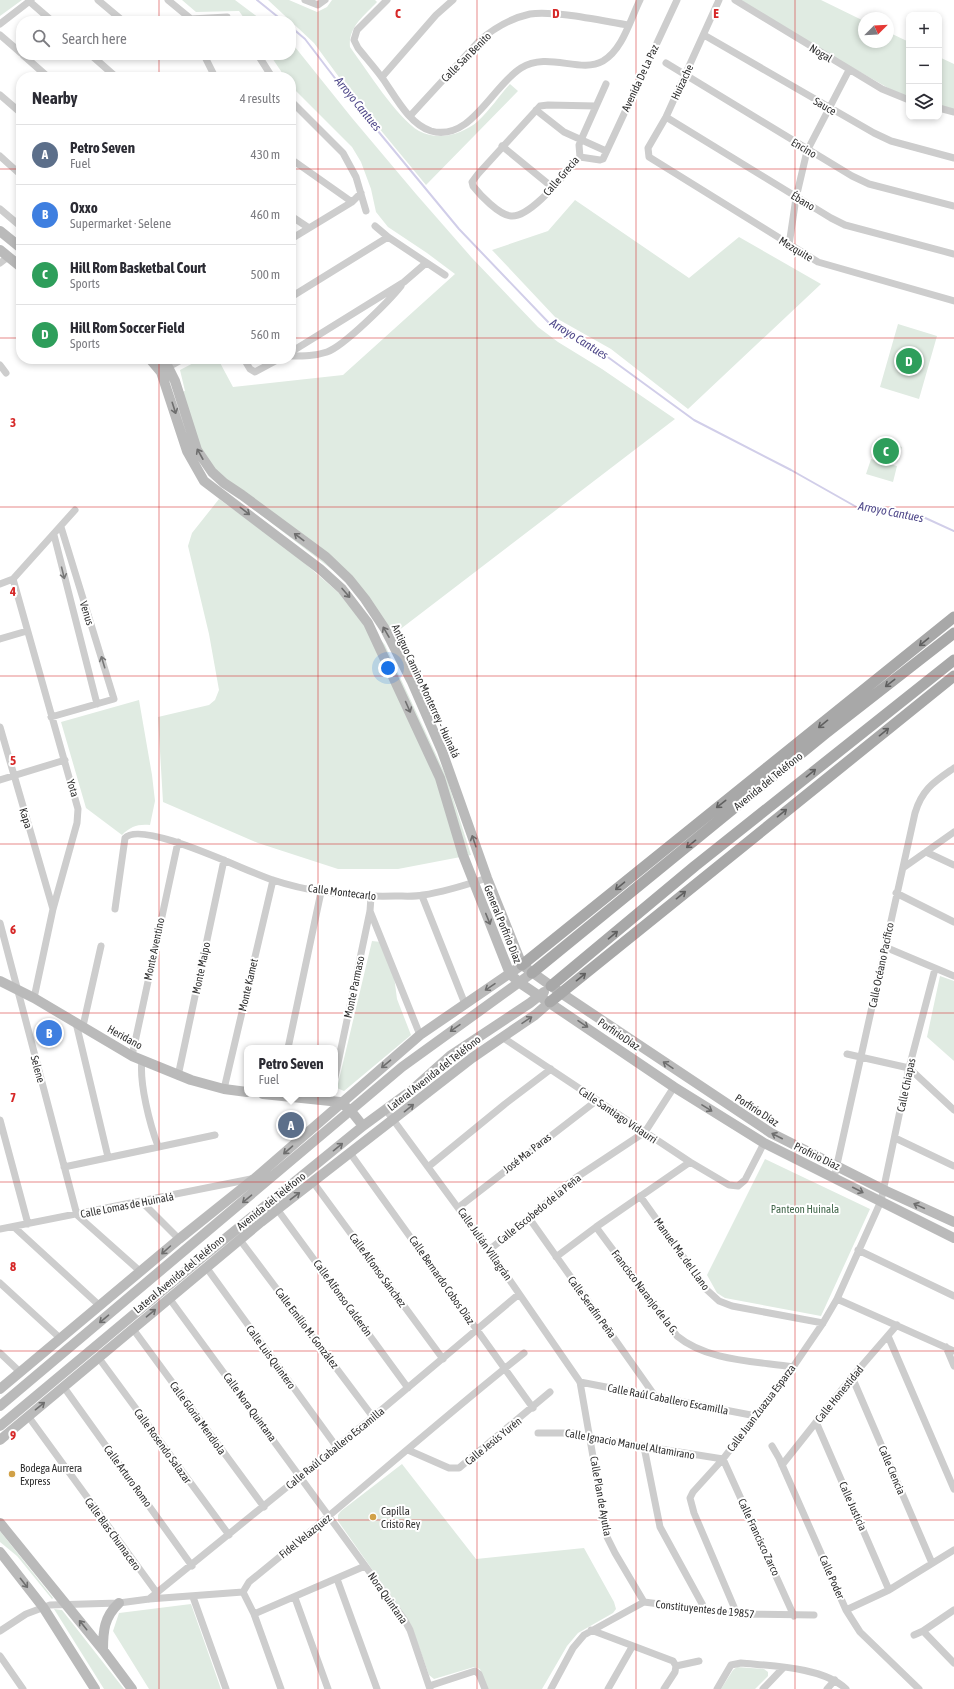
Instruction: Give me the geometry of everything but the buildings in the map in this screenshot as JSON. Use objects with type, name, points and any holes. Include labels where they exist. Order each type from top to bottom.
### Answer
[{"type":"main road","points":[[522,965],[952,622]]},
{"type":"main road","name":"Avenida del Teléfono","points":[[532,973],[826,733],[954,633]]},
{"type":"main road","points":[[551,986],[717,848],[954,660]]},
{"type":"main road","points":[[550,1002],[954,676]]},
{"type":"main road","points":[[717,848],[726,859]]},
{"type":"main road","points":[[653,859],[660,869]]},
{"type":"street","points":[[98,0],[117,16]]},
{"type":"street","points":[[168,0],[186,16]]},
{"type":"street","points":[[305,0],[318,5],[326,0]]},
{"type":"street","points":[[387,0],[357,30],[354,40],[358,48],[382,77],[410,116],[422,127],[432,131],[448,132],[461,127],[470,121],[506,81],[522,67],[544,61],[587,65],[602,61],[616,50],[621,43],[640,0]]},
{"type":"street","points":[[382,77],[436,15],[453,0]]},
{"type":"street","name":"Avenida De La Paz","points":[[605,154],[677,0]]},
{"type":"street","name":"Huizache","points":[[653,161],[647,154],[648,148],[666,117],[720,0]]},
{"type":"street","name":"Nogal","points":[[735,0],[849,70],[882,89],[906,99]]},
{"type":"street","points":[[0,24],[30,1],[46,16]]},
{"type":"street","name":"Calle San Benito","points":[[410,116],[479,41],[491,31],[512,20],[530,14],[546,13],[628,25]]},
{"type":"street","points":[[0,34],[16,49]]},
{"type":"street","name":"Sauce","points":[[704,35],[828,108],[891,141],[954,158]]},
{"type":"street","points":[[29,60],[42,72]]},
{"type":"street","points":[[97,60],[110,72]]},
{"type":"street","points":[[207,60],[213,72]]},
{"type":"street","points":[[261,60],[269,72]]},
{"type":"street","name":"Encino","points":[[666,63],[807,151],[852,176],[869,184],[954,206]]},
{"type":"street","points":[[789,245],[796,198],[807,151],[849,70]]},
{"type":"street","name":"Calle Grecia","points":[[536,110],[502,146],[472,182],[477,192],[506,215],[518,216],[530,210],[580,157],[581,140],[606,84]]},
{"type":"street","points":[[0,95],[16,109]]},
{"type":"street","points":[[580,157],[600,160],[605,154],[564,132],[536,110],[544,105],[596,106]]},
{"type":"street","points":[[296,106],[343,153],[353,171],[366,211]]},
{"type":"street","points":[[942,109],[954,112]]},
{"type":"street","name":"Ébano","points":[[666,117],[796,198],[845,225],[954,254]]},
{"type":"street","points":[[502,146],[552,187]]},
{"type":"street","points":[[0,156],[16,170]]},
{"type":"street","name":"Mezquite","points":[[653,161],[789,245],[827,266],[954,301]]},
{"type":"street","points":[[296,163],[352,202]]},
{"type":"street","points":[[296,236],[352,202],[361,193]]},
{"type":"street","points":[[0,209],[16,222]]},
{"type":"street","points":[[296,219],[309,228]]},
{"type":"street","points":[[375,226],[388,238],[445,275]]},
{"type":"street","points":[[0,230],[16,244]]},
{"type":"street","points":[[296,294],[388,238]]},
{"type":"street","points":[[0,250],[4,260],[16,265]]},
{"type":"street","points":[[296,356],[316,355],[336,348],[385,303],[404,282],[426,263]]},
{"type":"street","points":[[296,349],[404,282]]},
{"type":"street","points":[[247,364],[250,369],[255,372],[270,364]]},
{"type":"street","points":[[0,365],[6,373]]},
{"type":"street","name":"Antiguo Camino Monterrey - Huinalá","points":[[165,366],[197,450],[212,472],[224,483],[326,557],[349,579],[365,599],[384,629],[412,682],[442,751],[487,878],[522,965],[561,993]]},
{"type":"street","name":"Antiguo Camino Monterrey - Huinalá","points":[[165,366],[187,451],[204,481],[320,569],[342,589],[368,623],[440,778],[474,882]]},
{"type":"street","points":[[0,584],[13,580],[75,510]]},
{"type":"street","name":"Venus","points":[[54,535],[97,704],[114,699],[60,527]]},
{"type":"street","name":"Yota","points":[[13,580],[51,717],[77,801],[77,823],[53,909],[34,998]]},
{"type":"street","points":[[0,639],[27,631]]},
{"type":"street","points":[[51,717],[97,704]]},
{"type":"street","name":"Kapa","points":[[0,727],[13,776],[53,909]]},
{"type":"street","points":[[0,780],[65,760]]},
{"type":"street","name":"Calle Océano Pacífico","points":[[834,1178],[884,947],[915,813],[922,794],[932,784],[954,768]]},
{"type":"street","points":[[903,868],[954,832]]},
{"type":"street","name":"Calle Montecarlo","points":[[115,909],[125,838],[132,834],[178,842],[273,880],[321,892],[371,897],[422,896],[487,878]]},
{"type":"street","name":"Monte Aventino","points":[[132,1056],[178,842]]},
{"type":"street","points":[[926,852],[954,865]]},
{"type":"street","name":"Monte Maipo","points":[[178,1076],[224,860]]},
{"type":"street","name":"Monte Kamet","points":[[224,1089],[273,880]]},
{"type":"street","name":"General Porfirio Díaz","points":[[474,882],[510,974],[550,1002]]},
{"type":"street","points":[[289,1045],[321,892]]},
{"type":"street","points":[[896,893],[954,922]]},
{"type":"street","points":[[422,896],[465,1004]]},
{"type":"street","name":"Monte Parmaso","points":[[338,1063],[370,911],[371,897]]},
{"type":"street","points":[[370,911],[420,1035]]},
{"type":"street","name":"Selene","points":[[0,923],[77,1215]]},
{"type":"street","points":[[101,946],[79,1024],[108,1157]]},
{"type":"street","points":[[884,947],[954,976]]},
{"type":"street","points":[[0,1389],[141,1272],[179,1238],[254,1179],[340,1102],[420,1035],[522,965]]},
{"type":"street","name":"Calle Chiapas","points":[[881,1201],[909,1068],[935,969]]},
{"type":"street","name":"Avenida del Teléfono","points":[[0,1406],[412,1059],[532,973]]},
{"type":"street","name":"Heridano","points":[[0,981],[34,998],[132,1056],[178,1076],[224,1089],[244,1092]]},
{"type":"street","name":"Avenida del Teléfono","points":[[0,1426],[72,1364],[258,1218],[363,1126],[386,1110],[464,1046],[551,986]]},
{"type":"street","name":"Porfirio Díaz","points":[[561,993],[771,1133],[884,1190],[954,1222]]},
{"type":"street","name":"Lateral Avenida del Teléfono","points":[[0,1440],[240,1240],[258,1218],[278,1209],[472,1058],[550,1002]]},
{"type":"street","name":"PorfirioDíaz","points":[[550,1002],[674,1087]]},
{"type":"street","name":"Calle Santiago Vidaurri","points":[[502,1037],[596,1101],[690,1162],[729,1185],[738,1186],[745,1180],[764,1144]]},
{"type":"street","points":[[847,1054],[909,1068],[954,1110]]},
{"type":"street","points":[[142,1060],[140,1071],[152,1130],[158,1146]]},
{"type":"street","points":[[428,1167],[505,1104],[551,1069]]},
{"type":"street","name":"Calle Escobedo de la Peña","points":[[489,1250],[529,1218],[574,1178],[644,1132],[674,1087]]},
{"type":"street","name":"Profirio Díaz","points":[[674,1087],[764,1144],[954,1238]]},
{"type":"street","points":[[331,1097],[351,1111],[363,1126]]},
{"type":"street","name":"José Ma. Paras","points":[[459,1207],[596,1101]]},
{"type":"street","name":"Calle Julián Villagrán","points":[[386,1110],[459,1207],[580,1382]]},
{"type":"street","points":[[0,1120],[28,1224]]},
{"type":"street","points":[[64,1167],[215,1135]]},
{"type":"street","points":[[895,1138],[954,1166]]},
{"type":"street","name":"Calle Bernardo Cobos Díaz","points":[[350,1153],[533,1408]]},
{"type":"street","points":[[556,1257],[596,1227],[690,1162]]},
{"type":"street","name":"Calle Lomas de Huinalá","points":[[0,1229],[254,1179]]},
{"type":"street","name":"Calle Alfonso Sánchez","points":[[313,1182],[443,1359]]},
{"type":"street","name":"Manuel Ma. del Llano","points":[[640,1196],[707,1290],[719,1301],[732,1306],[823,1323]]},
{"type":"street","name":"Calle Juan Zuazua Esparza","points":[[737,1614],[690,1505],[690,1498],[693,1492],[723,1459],[756,1416],[793,1367],[823,1323],[837,1299],[881,1201]]},
{"type":"street","points":[[142,1202],[179,1238]]},
{"type":"street","name":"Calle Alfonso Calderón","points":[[278,1209],[408,1388]]},
{"type":"street","points":[[77,1215],[141,1272]]},
{"type":"street","name":"Calle Serafín Peña","points":[[529,1218],[656,1396]]},
{"type":"street","points":[[14,1227],[100,1306]]},
{"type":"street","name":"Francisco Naranjo de la G.","points":[[596,1227],[677,1336],[688,1345],[709,1354],[793,1367]]},
{"type":"street","name":"Calle Emilio M. González","points":[[240,1240],[373,1417]]},
{"type":"street","points":[[858,1250],[954,1296]]},
{"type":"street","name":"Calle Luis Quintero","points":[[206,1267],[336,1446]]},
{"type":"street","points":[[0,1283],[61,1339]]},
{"type":"street","name":"Calle Raúl Caballero Escamilla","points":[[149,1599],[264,1507],[519,1294]]},
{"type":"street","name":"Calle Nora Quintana","points":[[169,1298],[330,1516]]},
{"type":"street","points":[[837,1299],[954,1351]]},
{"type":"street","name":"Calle Honestidad","points":[[782,1465],[852,1377],[897,1325]]},
{"type":"street","name":"Calle Gloria Mendiola","points":[[132,1329],[264,1507]]},
{"type":"street","points":[[888,1336],[954,1489]]},
{"type":"street","points":[[946,1347],[954,1366]]},
{"type":"street","points":[[0,1353],[20,1372]]},
{"type":"street","name":"Fidel Velazquez","points":[[243,1592],[249,1582],[524,1353]]},
{"type":"street","name":"Calle Rosendo Salazar","points":[[98,1357],[229,1535]]},
{"type":"street","points":[[38,1358],[46,1368]]},
{"type":"street","points":[[72,1364],[79,1373]]},
{"type":"street","name":"Calle Ciencia","points":[[852,1377],[932,1563]]},
{"type":"street","name":"Calle Raúl Caballero Escamilla","points":[[580,1382],[756,1416]]},
{"type":"street","name":"Calle Plan de Ayutla","points":[[580,1382],[608,1537],[615,1553],[644,1602]]},
{"type":"street","name":"Calle Arturo Romo","points":[[63,1386],[192,1566]]},
{"type":"street","name":"Calle Jesús Yurén","points":[[408,1450],[449,1468],[459,1468],[533,1408],[550,1392]]},
{"type":"street","name":"Calle Blas Chumacero","points":[[28,1416],[158,1593]]},
{"type":"street","name":"Calle Justicia","points":[[816,1422],[890,1590]]},
{"type":"street","name":"Calle Ignacio Manuel Altamirano","points":[[538,1433],[572,1433],[590,1438],[723,1459]]},
{"type":"street","name":"Calle Poder","points":[[772,1446],[782,1465],[846,1610],[860,1632],[919,1689]]},
{"type":"street","points":[[644,1447],[660,1527],[706,1610]]},
{"type":"street","name":"Calle Francisco Zarco","points":[[723,1459],[794,1616]]},
{"type":"street","name":"Nora Quintana","points":[[330,1516],[404,1619],[410,1630],[429,1688]]},
{"type":"street","points":[[0,1523],[103,1650],[132,1689]]},
{"type":"street","points":[[846,1610],[890,1590],[954,1550]]},
{"type":"street","points":[[0,1552],[43,1607],[95,1689]]},
{"type":"street","points":[[254,1614],[295,1598],[365,1566]]},
{"type":"street","points":[[337,1579],[377,1689]]},
{"type":"street","points":[[0,1631],[26,1614],[43,1607],[66,1604],[119,1603],[149,1599],[243,1592],[254,1614],[281,1689]]},
{"type":"street","points":[[193,1596],[226,1689]]},
{"type":"street","points":[[295,1598],[328,1689]]},
{"type":"street","points":[[551,1689],[577,1641],[591,1630],[644,1602]]},
{"type":"street","name":"Constituyentes de 19857","points":[[644,1602],[737,1614],[794,1616],[814,1615]]},
{"type":"street","points":[[103,1650],[106,1620],[110,1611],[119,1603]]},
{"type":"street","points":[[914,1635],[923,1631],[954,1610]]},
{"type":"street","points":[[591,1630],[632,1647],[673,1661],[676,1666],[675,1672],[664,1689]]},
{"type":"street","points":[[923,1631],[954,1663]]},
{"type":"street","points":[[608,1689],[632,1647]]},
{"type":"street","points":[[0,1656],[23,1689]]},
{"type":"street","points":[[676,1666],[699,1661]]},
{"type":"street","points":[[717,1689],[728,1670],[736,1663],[810,1672],[835,1680],[846,1689]]},
{"type":"street","points":[[763,1689],[784,1668]]},
{"type":"street","points":[[429,1688],[475,1671],[479,1674],[485,1689]]},
{"type":"street","points":[[826,1689],[835,1680]]},
{"type":"green space","points":[[0,0],[22,0],[0,16]]},
{"type":"green space","points":[[182,0],[235,0],[256,16],[242,16],[239,11],[196,12]]},
{"type":"green space","points":[[268,0],[289,0],[317,12],[327,7],[332,0],[375,0],[377,2],[362,17],[354,28],[350,40],[350,47],[392,105],[410,125],[429,135],[440,136],[460,132],[478,121],[510,84],[518,91],[426,185],[355,99],[314,43],[296,26],[296,16],[285,16]]},
{"type":"green space","points":[[741,0],[821,0],[858,18],[858,48],[894,48],[894,35],[906,41],[906,96],[897,93],[816,47]]},
{"type":"green space","points":[[296,48],[416,194],[472,258],[538,327],[558,342],[602,369],[675,419],[394,634],[356,588],[213,478],[177,393],[185,391],[180,370],[191,364],[221,364],[233,387],[343,375],[455,274],[388,227],[376,212],[371,189],[361,162],[352,147],[296,91],[296,72],[282,72],[273,60],[296,60]]},
{"type":"green space","points":[[942,58],[954,64],[954,109],[942,106]]},
{"type":"green space","points":[[575,200],[689,278],[739,237],[821,284],[688,409],[611,349],[556,318],[492,250],[548,231]]},
{"type":"green space","points":[[898,324],[937,336],[919,399],[880,387]]},
{"type":"green space","points":[[876,439],[902,447],[897,462],[871,455]]},
{"type":"green space","points":[[871,459],[897,466],[893,482],[866,474]]},
{"type":"green space","points":[[219,499],[287,548],[354,606],[385,645],[446,776],[471,855],[398,869],[338,869],[258,843],[163,802],[158,717],[209,705],[215,700],[219,690],[209,634],[188,546],[192,533]]},
{"type":"green space","points":[[139,700],[155,801],[150,825],[135,826],[122,835],[86,808],[61,722]]},
{"type":"green space","points":[[372,941],[381,942],[394,976],[397,999],[411,1035],[344,1091],[338,1088]]},
{"type":"green space","points":[[940,976],[954,981],[954,1061],[927,1037]]},
{"type":"green space","name":"Panteon Huinala","points":[[765,1159],[870,1209],[821,1316],[725,1298],[717,1293],[707,1275]]},
{"type":"green space","points":[[402,1464],[476,1559],[584,1548],[614,1602],[616,1609],[613,1613],[578,1633],[567,1646],[542,1689],[487,1689],[480,1669],[474,1667],[434,1679],[429,1675],[413,1630],[403,1613],[338,1521],[338,1515],[341,1511]]},
{"type":"green space","points":[[0,1531],[53,1598],[52,1599],[17,1556],[0,1542]]},
{"type":"green space","points":[[191,1604],[221,1689],[149,1689],[113,1631],[119,1613]]},
{"type":"green space","points":[[54,1609],[62,1610],[124,1689],[104,1689]]},
{"type":"green space","points":[[737,1667],[764,1669],[768,1672],[768,1676],[755,1689],[721,1689],[733,1670]]},
{"type":"waterway","name":"Arroyo Cantues","points":[[257,0],[277,16]]},
{"type":"waterway","name":"Arroyo Cantues","points":[[296,31],[305,39],[344,90],[459,229],[550,324],[605,355],[694,420],[791,470],[860,509],[921,516],[954,531]]},
{"type":"place","name":"Hill Rom Soccer Field","points":[[909,361]]},
{"type":"place","name":"Hill Rom Basketbal Court","points":[[886,451]]},
{"type":"place","name":"Oxxo","points":[[49,1033]]},
{"type":"place","name":"Petro Seven","points":[[291,1125]]},
{"type":"place","name":"Bodega Aurrera Express","points":[[12,1474]]},
{"type":"place","name":"Capilla Cristo Rey","points":[[373,1517]]}]
